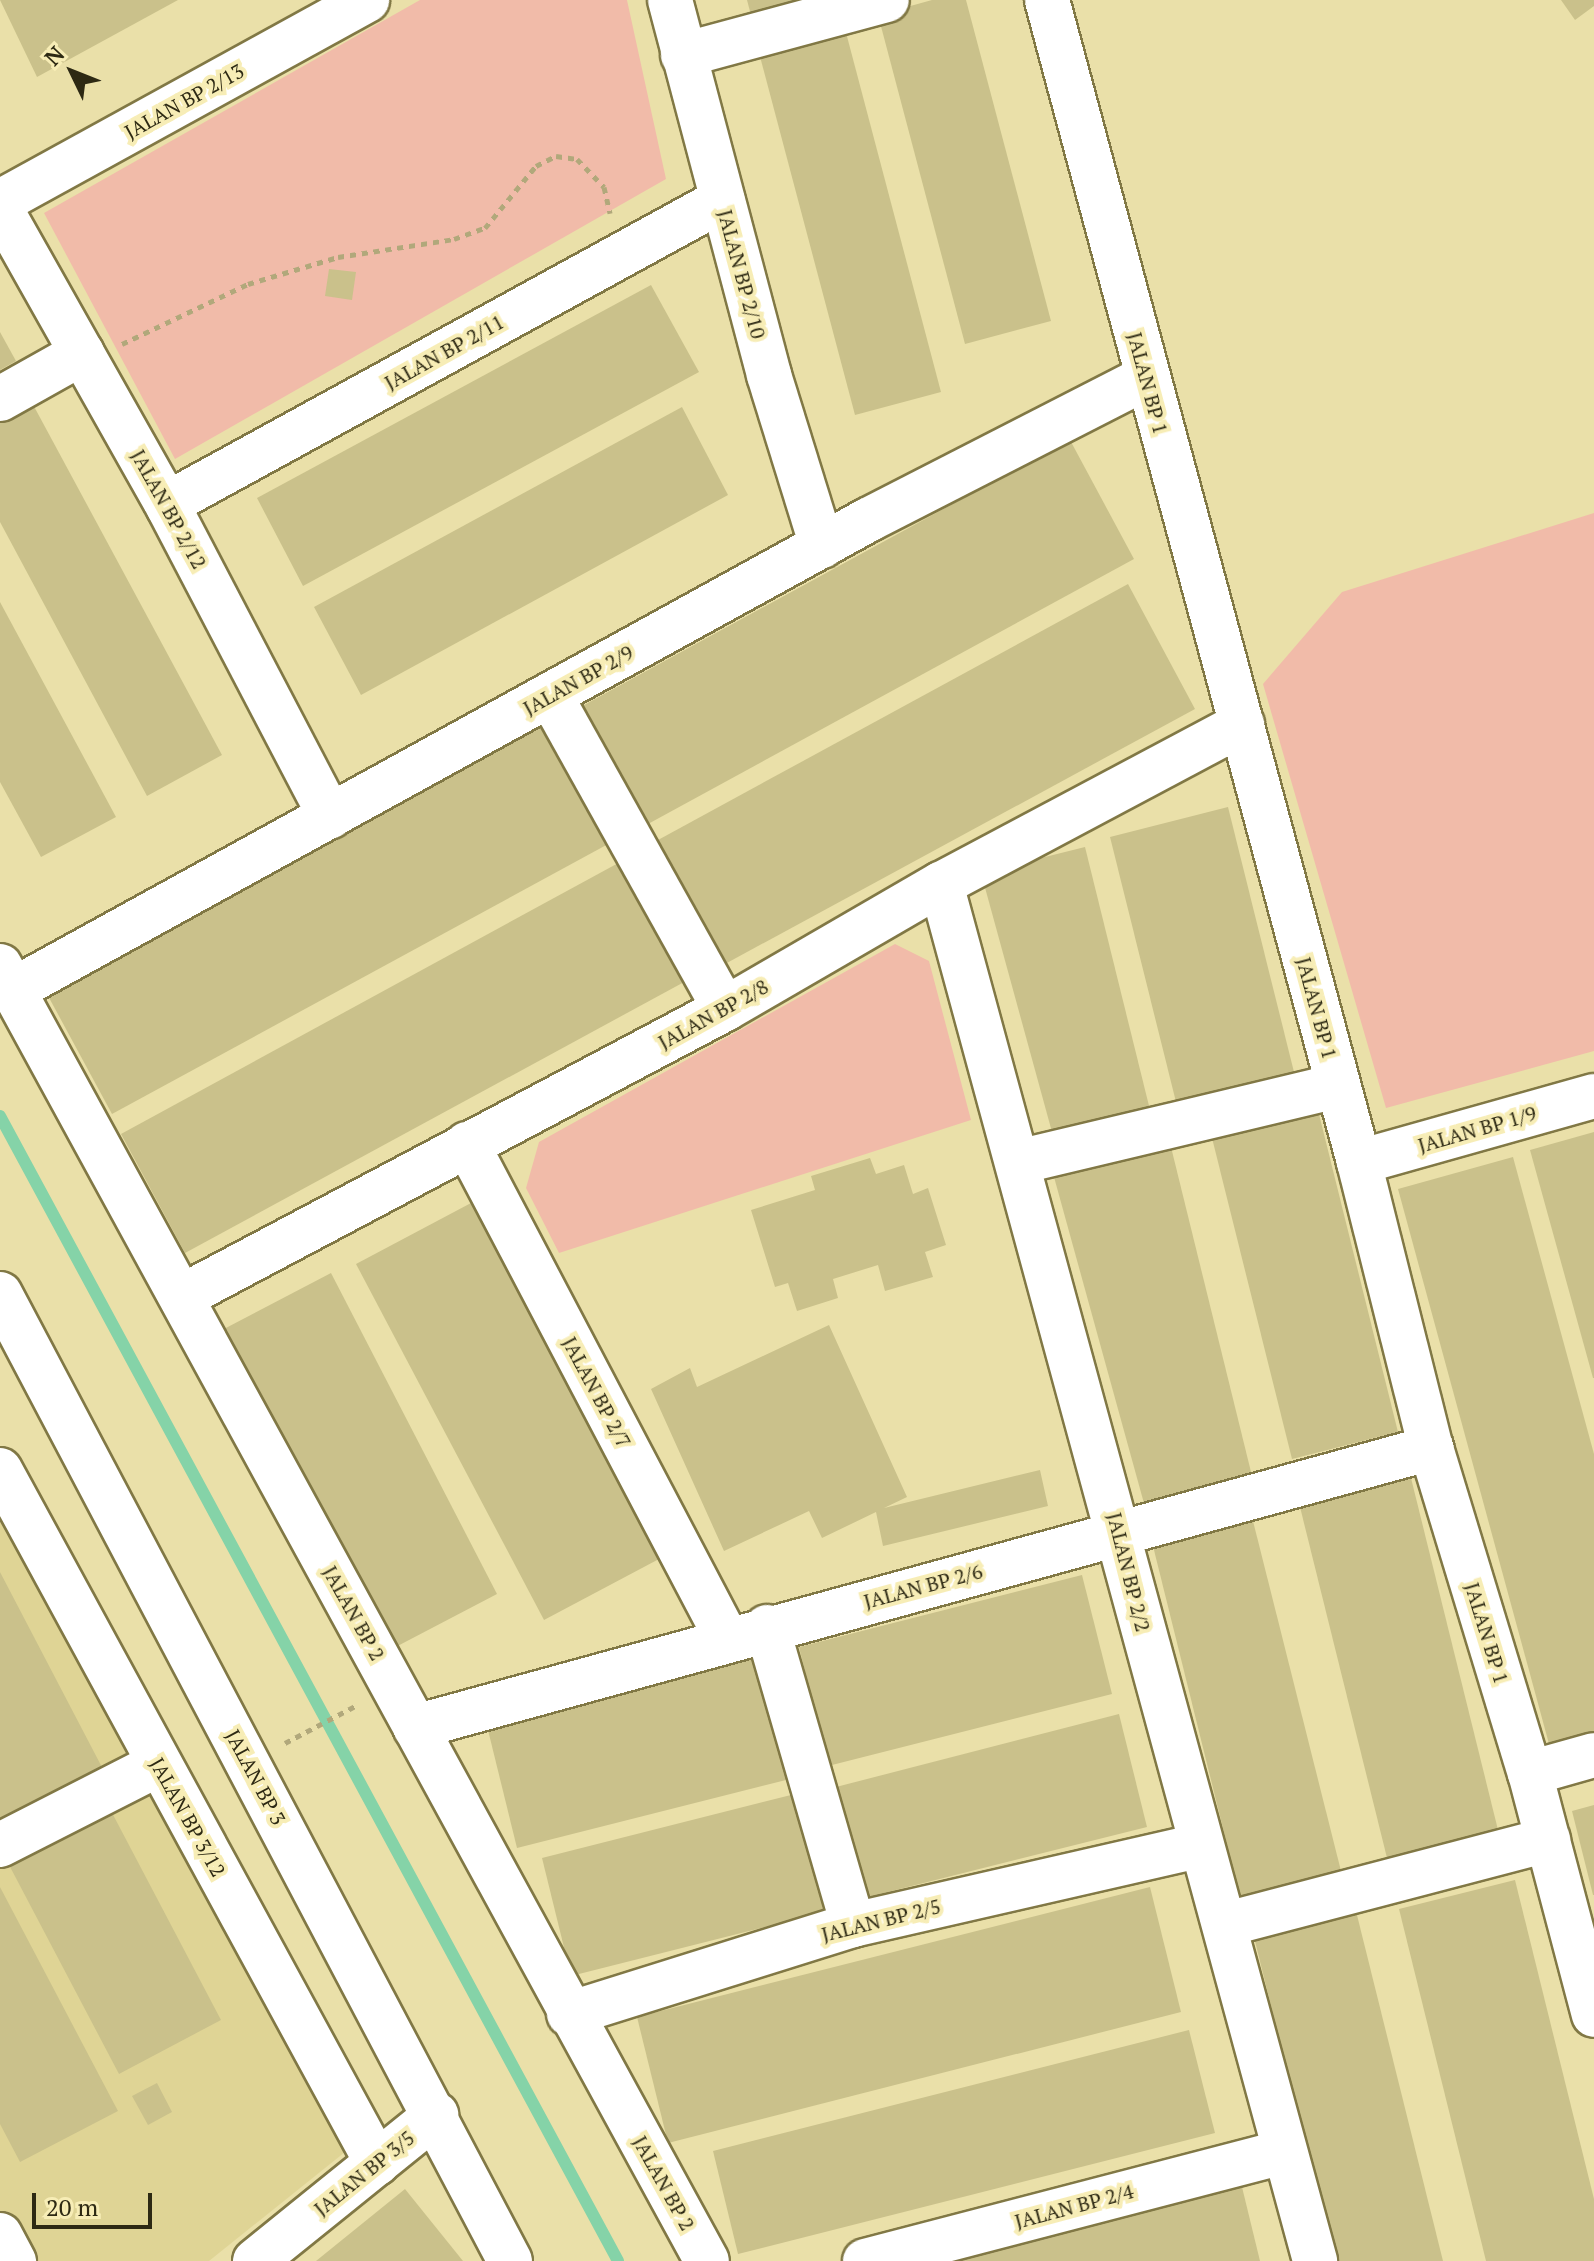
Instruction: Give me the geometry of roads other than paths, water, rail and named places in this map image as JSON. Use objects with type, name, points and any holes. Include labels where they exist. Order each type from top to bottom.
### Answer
[{"type":"street","name":"JALAN BP 2/13","points":[[0,202],[367,0]]},
{"type":"street","name":"JALAN BP 2/10","points":[[670,0],[722,200],[822,546]]},
{"type":"street","points":[[683,55],[887,0]]},
{"type":"street","name":"JALAN BP 1","points":[[1047,0],[1359,1162],[1431,1448],[1530,1773],[1594,2015]]},
{"type":"street","name":"JALAN BP 2/11","points":[[167,504],[722,200]]},
{"type":"street","name":"JALAN BP 2/12","points":[[0,208],[167,504],[330,816]]},
{"type":"street","points":[[0,399],[82,353]]},
{"type":"street","name":"JALAN BP 2/9","points":[[6,978],[330,816],[822,546],[1147,377]]},
{"type":"street","points":[[550,695],[725,1009]]},
{"type":"street","name":"JALAN BP 2/8","points":[[181,1297],[725,1009],[941,884],[1242,724]]},
{"type":"street","name":"JALAN BP 2/2","points":[[941,884],[1120,1533],[1199,1846],[1227,1924],[1283,2152],[1315,2261]]},
{"type":"street","name":"JALAN BP 2","points":[[6,978],[394,1686],[569,2014],[707,2261]]},
{"type":"street","points":[[1018,1162],[1338,1086]]},
{"type":"street","name":"JALAN BP 1/9","points":[[1359,1162],[1594,1096]]},
{"type":"street","name":"JALAN BP 2/7","points":[[467,1144],[747,1633],[853,1925]]},
{"type":"street","name":"JALAN BP 3","points":[[0,1294],[436,2115],[510,2261]]},
{"type":"street","name":"JALAN BP 2/6","points":[[415,1727],[747,1633],[1431,1448]]},
{"type":"street","name":"JALAN BP 3/12","points":[[0,1470],[377,2163]]},
{"type":"street","points":[[1530,1773],[1594,1755]]},
{"type":"street","points":[[0,1845],[159,1764]]},
{"type":"street","points":[[1227,1924],[1548,1840]]},
{"type":"street","name":"JALAN BP 2/5","points":[[569,2014],[853,1925],[1199,1846]]},
{"type":"street","name":"JALAN BP 3/5","points":[[255,2261],[436,2115]]},
{"type":"street","name":"JALAN BP 2/4","points":[[865,2261],[1283,2152]]},
{"type":"street","points":[[0,2235],[14,2261]]},
{"type":"waterway","points":[[0,1116],[618,2261]]}]
